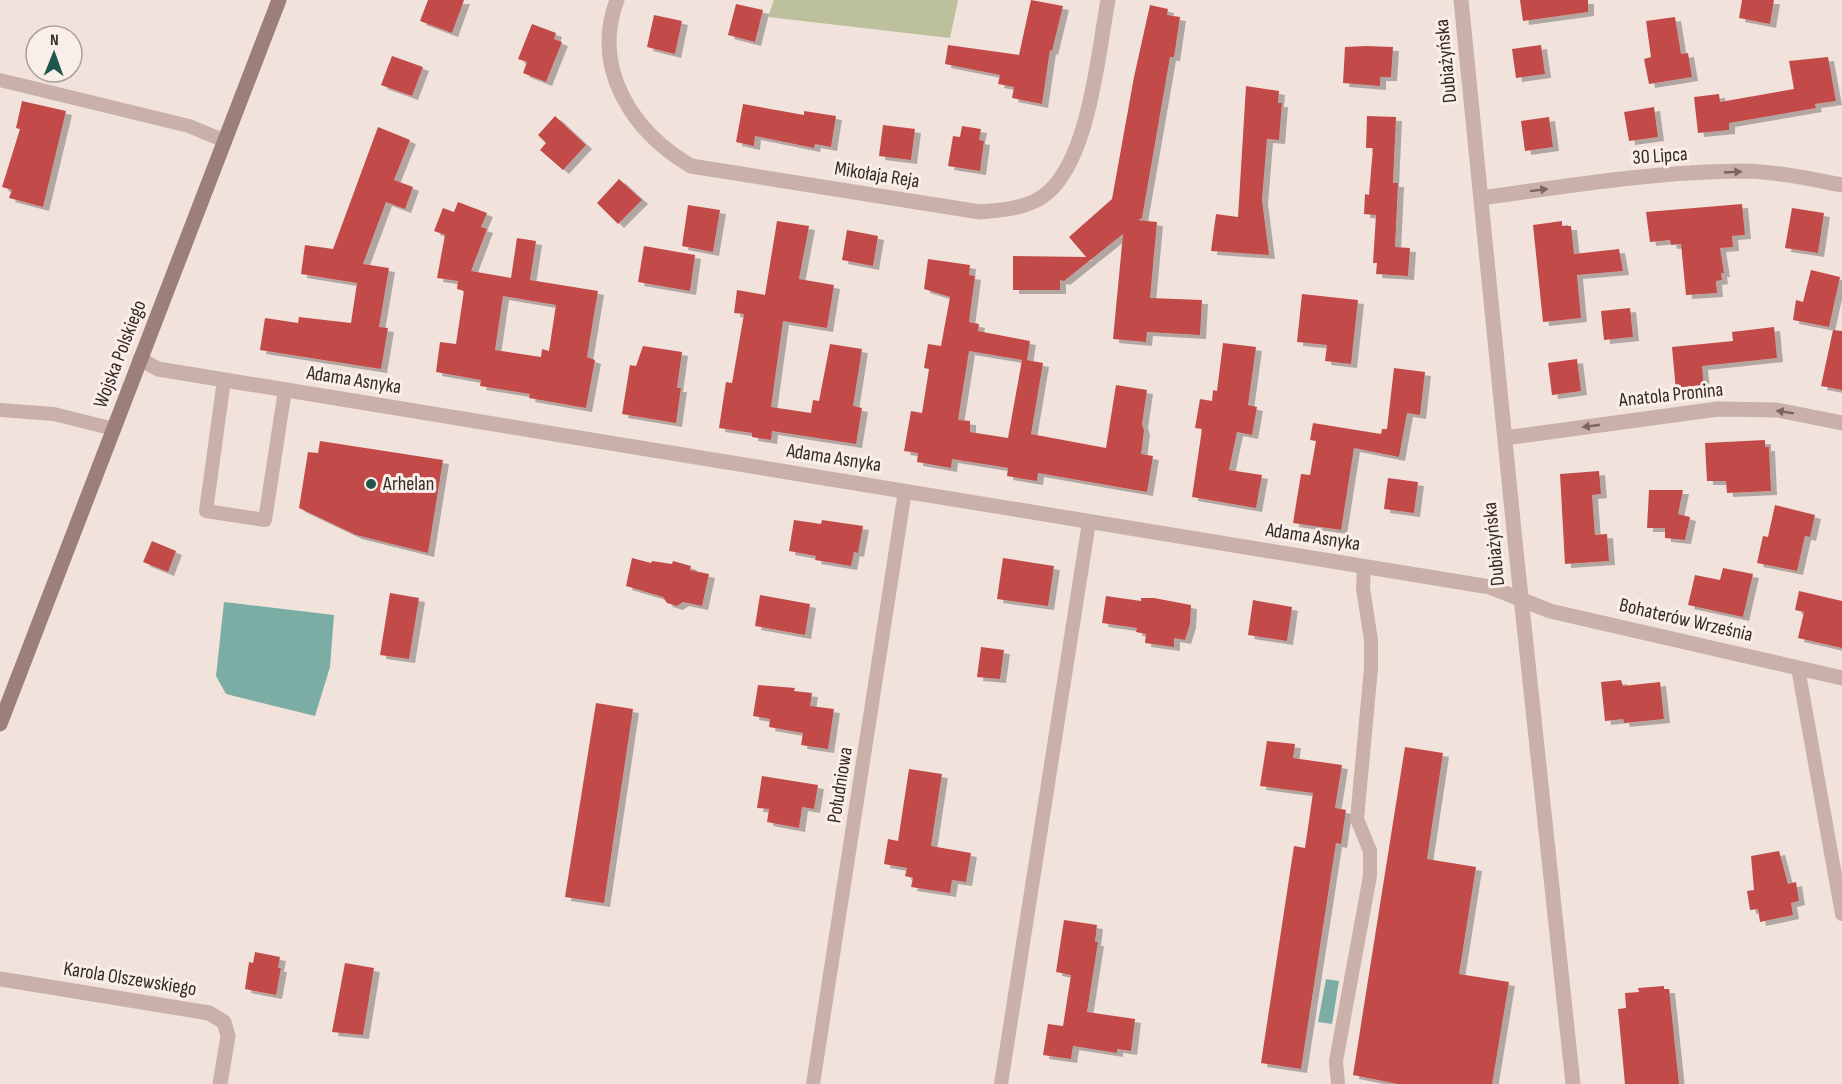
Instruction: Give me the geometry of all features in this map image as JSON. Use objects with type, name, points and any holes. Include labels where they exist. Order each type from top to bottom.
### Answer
[{"type":"main road","name":"Wojska Polskiego","points":[[0,724],[279,0]]},
{"type":"street","name":"Mikołaja Reja","points":[[617,0],[610,50],[616,84],[640,126],[666,151],[691,166],[980,212],[1016,209],[1042,196],[1063,176],[1080,142],[1108,0]]},
{"type":"street","name":"Dubiażyńska","points":[[1461,0],[1521,599],[1573,1084]]},
{"type":"street","name":"30 Lipca","points":[[1481,198],[1629,178],[1746,171],[1786,174],[1842,185]]},
{"type":"street","name":"Adama Asnyka","points":[[140,359],[158,369],[1490,587],[1521,599]]},
{"type":"street","name":"Anatola Pronina","points":[[1505,438],[1718,408],[1777,410],[1842,423]]},
{"type":"street","name":"Bohaterów Września","points":[[1521,599],[1550,611],[1842,678]]},
{"type":"street","name":"Karola Olszewskiego","points":[[0,979],[209,1012],[224,1022],[228,1036],[220,1084]]},
{"type":"lane","points":[[0,80],[189,126],[225,141]]},
{"type":"lane","points":[[224,380],[206,511],[265,520],[285,390]]},
{"type":"lane","points":[[0,410],[54,414],[114,429]]},
{"type":"lane","name":"Południowa","points":[[813,1084],[905,491]]},
{"type":"lane","points":[[1001,1084],[1089,522]]},
{"type":"lane","points":[[1338,1084],[1336,1061],[1370,876],[1370,851],[1357,819],[1371,669],[1371,640],[1363,588],[1364,567]]},
{"type":"lane","points":[[1798,668],[1842,914]]},
{"type":"green space","points":[[774,0],[958,0],[950,38],[768,17]]},
{"type":"water","points":[[224,602],[334,615],[330,667],[315,716],[226,694],[216,676]]},
{"type":"water","points":[[1326,979],[1339,981],[1332,1024],[1318,1022]]},
{"type":"building","points":[[428,0],[464,0],[452,33],[420,21]]},
{"type":"building","points":[[1031,0],[1063,6],[1052,51],[1050,50],[1042,104],[1012,98],[1014,87],[998,84],[1000,75],[945,64],[948,45],[1019,55]]},
{"type":"building","points":[[1520,0],[1588,0],[1588,12],[1523,21]]},
{"type":"building","points":[[1742,0],[1774,0],[1770,24],[1739,18]]},
{"type":"building","points":[[736,4],[763,10],[755,42],[728,35]]},
{"type":"building","points":[[1150,5],[1168,9],[1167,15],[1180,17],[1174,57],[1170,57],[1142,218],[1138,220],[1157,222],[1150,298],[1202,300],[1200,335],[1147,332],[1146,342],[1113,339],[1123,234],[1064,281],[1060,280],[1060,290],[1013,290],[1013,256],[1086,257],[1069,237],[1112,199],[1134,77]]},
{"type":"building","points":[[654,15],[682,21],[675,54],[647,47]]},
{"type":"building","points":[[1675,17],[1681,54],[1688,53],[1692,77],[1649,84],[1644,59],[1651,57],[1646,21]]},
{"type":"building","points":[[532,24],[556,33],[554,39],[562,42],[546,82],[523,73],[527,62],[518,59]]},
{"type":"building","points":[[1541,45],[1545,74],[1516,78],[1512,49]]},
{"type":"building","points":[[1345,47],[1393,47],[1391,77],[1380,77],[1380,86],[1343,83]]},
{"type":"building","points":[[392,56],[423,67],[412,96],[381,85]]},
{"type":"building","points":[[1828,57],[1836,101],[1815,104],[1816,108],[1729,123],[1729,130],[1698,133],[1694,97],[1719,94],[1720,102],[1794,89],[1789,61]]},
{"type":"building","points":[[1246,86],[1279,91],[1278,103],[1282,103],[1279,140],[1267,139],[1262,200],[1269,255],[1211,251],[1216,214],[1238,217]]},
{"type":"building","points":[[22,101],[66,111],[43,207],[9,198],[12,190],[2,187],[20,129],[16,128]]},
{"type":"building","points":[[743,104],[804,115],[804,111],[836,116],[831,147],[815,144],[814,148],[755,136],[754,146],[736,142]]},
{"type":"building","points":[[1654,107],[1658,137],[1629,141],[1624,112]]},
{"type":"building","points":[[555,116],[586,145],[563,170],[540,150],[546,143],[538,135]]},
{"type":"building","points":[[1367,116],[1396,117],[1393,183],[1398,183],[1395,247],[1410,248],[1408,276],[1376,274],[1377,263],[1373,263],[1376,215],[1364,214],[1365,194],[1369,195],[1373,148],[1366,148]]},
{"type":"building","points":[[1549,117],[1553,147],[1525,151],[1521,121]]},
{"type":"building","points":[[883,125],[915,129],[911,160],[879,156]]},
{"type":"building","points":[[962,126],[981,129],[979,140],[984,141],[980,171],[948,166],[953,136],[960,137]]},
{"type":"building","points":[[378,127],[410,140],[394,180],[413,187],[405,209],[386,202],[363,264],[389,268],[379,327],[388,328],[381,369],[260,350],[265,318],[298,323],[299,317],[351,323],[357,283],[301,274],[305,245],[333,249]]},
{"type":"building","points":[[619,179],[642,200],[618,224],[597,203]]},
{"type":"building","points":[[458,202],[487,213],[481,227],[487,229],[471,271],[511,278],[517,238],[536,241],[530,280],[598,291],[587,357],[595,360],[586,408],[529,398],[530,394],[480,386],[481,380],[436,372],[440,342],[456,344],[464,291],[457,289],[458,281],[437,278],[445,235],[434,231],[443,208],[454,212]],"holes":[[[503,296],[556,305],[549,351],[542,349],[541,357],[495,350]]]},
{"type":"building","points":[[1742,204],[1745,235],[1732,236],[1733,247],[1720,248],[1724,273],[1721,273],[1722,280],[1716,281],[1717,293],[1686,295],[1681,244],[1671,245],[1670,240],[1650,242],[1646,212]]},
{"type":"building","points":[[688,205],[720,210],[713,252],[682,246]]},
{"type":"building","points":[[1792,208],[1824,213],[1818,253],[1785,248]]},
{"type":"building","points":[[777,221],[809,226],[799,279],[834,285],[827,328],[783,321],[771,407],[811,413],[813,400],[819,401],[830,344],[862,349],[853,406],[862,408],[856,444],[772,431],[771,440],[752,437],[752,433],[719,428],[726,382],[732,383],[744,314],[734,313],[737,290],[765,295]]},
{"type":"building","points":[[1562,221],[1562,226],[1571,226],[1574,254],[1619,249],[1623,271],[1577,275],[1581,318],[1543,322],[1533,225]]},
{"type":"building","points":[[847,230],[878,236],[873,266],[842,260]]},
{"type":"building","points":[[644,246],[695,255],[690,291],[638,282]]},
{"type":"building","points":[[928,259],[970,265],[969,275],[975,276],[969,322],[979,324],[978,331],[1030,341],[1027,360],[1043,363],[1031,434],[1106,448],[1116,385],[1147,390],[1142,424],[1144,431],[1141,454],[1153,456],[1147,492],[1038,473],[1037,481],[1024,479],[1007,476],[1008,468],[952,459],[951,468],[917,462],[918,453],[904,451],[911,411],[922,413],[929,369],[924,368],[928,344],[941,346],[950,297],[924,289]],"holes":[[[969,351],[1022,360],[1008,438],[970,432],[970,421],[958,420]]]},
{"type":"building","points":[[1811,270],[1840,277],[1829,327],[1793,320],[1796,300],[1803,302]]},
{"type":"building","points":[[1302,294],[1358,300],[1351,364],[1325,361],[1327,345],[1297,342]]},
{"type":"building","points":[[1630,308],[1633,337],[1604,340],[1601,311]]},
{"type":"building","points":[[1774,327],[1777,358],[1702,366],[1704,388],[1676,391],[1672,347],[1733,341],[1732,332]]},
{"type":"building","points":[[1833,330],[1842,331],[1842,390],[1821,386]]},
{"type":"building","points":[[1223,343],[1256,347],[1248,405],[1257,407],[1252,435],[1237,432],[1229,470],[1262,475],[1256,508],[1192,497],[1202,429],[1195,428],[1200,399],[1212,401],[1213,390],[1217,391]]},
{"type":"building","points":[[643,346],[682,352],[677,388],[681,388],[676,423],[622,414],[630,365],[636,366]]},
{"type":"building","points":[[1577,359],[1581,391],[1552,395],[1548,363]]},
{"type":"building","points":[[1394,368],[1425,372],[1420,415],[1407,413],[1399,457],[1354,448],[1341,530],[1293,523],[1301,474],[1310,475],[1316,441],[1310,440],[1313,423],[1381,434],[1382,429],[1387,429]]},
{"type":"building","points":[[1765,440],[1765,447],[1769,447],[1771,491],[1727,493],[1726,481],[1707,481],[1705,443]]},
{"type":"building","name":"Arhelan","points":[[320,441],[443,460],[428,553],[356,535],[299,508],[308,452],[318,453]]},
{"type":"building","points":[[1599,471],[1601,494],[1592,495],[1595,535],[1607,534],[1609,561],[1565,564],[1560,474]]},
{"type":"building","points":[[1388,478],[1418,482],[1414,513],[1384,509]]},
{"type":"building","points":[[1649,490],[1683,490],[1678,514],[1690,517],[1685,540],[1665,538],[1665,528],[1647,528]]},
{"type":"building","points":[[1775,505],[1815,515],[1810,537],[1805,536],[1797,571],[1757,563],[1763,536],[1768,537]]},
{"type":"building","points":[[794,520],[821,524],[822,520],[863,526],[858,553],[854,552],[851,566],[815,560],[816,556],[789,551]]},
{"type":"building","points":[[152,541],[176,551],[168,572],[143,562]]},
{"type":"building","points":[[632,558],[651,563],[652,561],[672,564],[673,561],[691,566],[690,570],[709,574],[702,606],[683,602],[677,606],[667,603],[663,597],[626,586]]},
{"type":"building","points":[[1003,558],[1054,566],[1048,606],[997,599]]},
{"type":"building","points":[[1723,568],[1753,574],[1743,617],[1688,605],[1695,575],[1720,580]]},
{"type":"building","points":[[1799,591],[1842,601],[1842,648],[1798,638],[1804,612],[1795,610]]},
{"type":"building","points":[[390,593],[419,598],[409,659],[380,655]]},
{"type":"building","points":[[760,595],[810,604],[805,635],[755,626]]},
{"type":"building","points":[[1106,596],[1141,601],[1141,598],[1154,598],[1191,605],[1190,624],[1185,640],[1174,638],[1174,647],[1145,643],[1146,634],[1136,632],[1137,628],[1102,623]]},
{"type":"building","points":[[1253,600],[1292,607],[1287,641],[1248,635]]},
{"type":"building","points":[[981,647],[1004,650],[1000,679],[977,677]]},
{"type":"building","points":[[1621,680],[1623,686],[1660,682],[1664,719],[1624,723],[1623,719],[1605,721],[1601,682]]},
{"type":"building","points":[[758,685],[795,688],[794,691],[812,693],[810,706],[834,709],[828,749],[801,745],[803,733],[769,727],[770,719],[753,716]]},
{"type":"building","points":[[596,703],[633,709],[604,903],[565,897]]},
{"type":"building","points":[[1267,741],[1295,744],[1293,758],[1342,765],[1335,808],[1346,810],[1341,844],[1336,843],[1301,1069],[1261,1063],[1294,846],[1305,848],[1313,793],[1260,786]]},
{"type":"building","points":[[1405,747],[1443,753],[1427,859],[1476,867],[1459,974],[1509,982],[1492,1084],[1398,1084],[1353,1075]]},
{"type":"building","points":[[909,769],[942,774],[931,846],[971,853],[966,882],[952,880],[950,893],[911,887],[913,878],[905,876],[907,868],[884,864],[888,839],[898,841]]},
{"type":"building","points":[[762,776],[818,785],[814,809],[802,807],[799,828],[767,822],[769,809],[757,808]]},
{"type":"building","points":[[1779,851],[1788,884],[1796,882],[1799,901],[1791,903],[1793,915],[1760,922],[1758,909],[1750,910],[1747,891],[1754,890],[1751,856]]},
{"type":"building","points":[[1064,920],[1097,925],[1095,942],[1098,942],[1087,1012],[1135,1019],[1131,1051],[1117,1049],[1117,1053],[1073,1046],[1071,1059],[1043,1055],[1048,1024],[1063,1026],[1071,975],[1056,972]]},
{"type":"building","points":[[255,952],[280,957],[278,968],[281,968],[276,995],[245,989],[249,962],[253,963]]},
{"type":"building","points":[[345,963],[374,968],[363,1035],[332,1032]]},
{"type":"building","points":[[1664,986],[1664,989],[1669,989],[1679,1084],[1625,1084],[1618,1009],[1626,1008],[1625,993],[1639,992],[1638,988]]},
{"type":"place","name":"Arhelan","points":[[371,484]]}]
